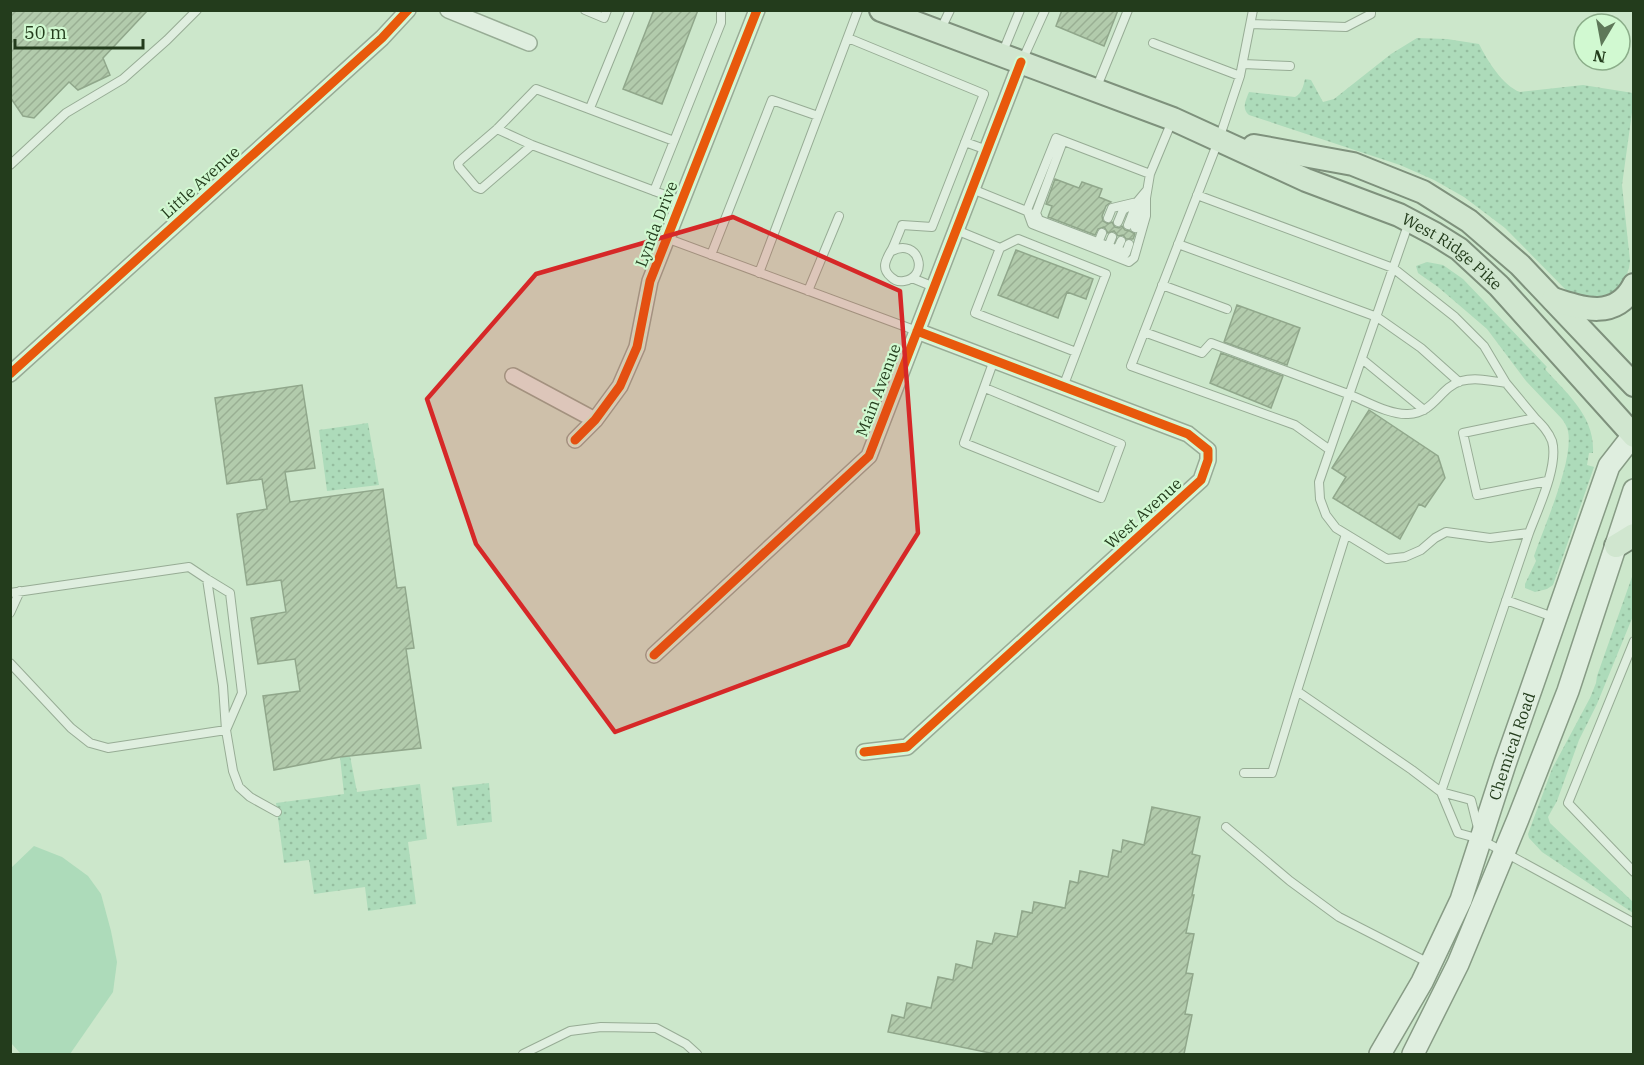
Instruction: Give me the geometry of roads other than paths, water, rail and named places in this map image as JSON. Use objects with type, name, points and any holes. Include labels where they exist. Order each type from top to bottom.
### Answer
[{"type":"main road","name":"West Ridge Pike","points":[[885,11],[914,20],[939,33],[1173,120],[1306,180],[1362,200],[1435,234],[1459,249],[1498,286],[1633,435]]},
{"type":"main road","name":"West Ridge Pike","points":[[1219,139],[1353,165],[1423,192],[1469,221],[1521,265],[1634,386]]},
{"type":"main road","points":[[1552,298],[1579,308],[1602,309],[1618,303],[1634,285]]},
{"type":"main road","name":"Chemical Road","points":[[1380,1054],[1422,982],[1461,900],[1609,466],[1633,435]]},
{"type":"main road","name":"Chemical Road","points":[[1413,1054],[1458,964],[1568,691],[1625,541],[1634,490]]},
{"type":"street","name":"Little Avenue","points":[[10,374],[374,46],[408,10]]},
{"type":"street","points":[[448,10],[529,43]]},
{"type":"street","name":"Lynda Drive","points":[[575,440],[595,420],[620,386],[637,347],[650,280],[757,10]]},
{"type":"street","name":"Main Avenue","points":[[654,654],[869,456],[987,150],[1011,59]]},
{"type":"street","name":"West Avenue","points":[[864,752],[907,747],[1201,480],[1208,460],[1208,450],[1188,434],[917,331]]},
{"type":"street","points":[[513,376],[595,420]]},
{"type":"lane","points":[[10,165],[66,113],[123,79],[167,40],[196,10]]},
{"type":"lane","points":[[585,10],[604,18],[607,10]]},
{"type":"lane","points":[[590,108],[630,10]]},
{"type":"lane","points":[[654,191],[721,23],[721,10]]},
{"type":"lane","points":[[759,273],[858,10]]},
{"type":"lane","points":[[939,33],[950,10]]},
{"type":"lane","points":[[1011,59],[1020,10]]},
{"type":"lane","points":[[1011,59],[1045,10]]},
{"type":"lane","points":[[1095,91],[1128,10]]},
{"type":"lane","points":[[1253,10],[1240,76],[1219,139],[1131,366],[1295,426],[1330,450]]},
{"type":"lane","points":[[1251,24],[1346,27],[1371,14],[1371,10]]},
{"type":"lane","points":[[848,38],[984,94],[932,227],[902,225],[887,256],[885,268],[893,279],[906,281],[912,278],[919,267],[915,254],[904,247],[891,250]]},
{"type":"lane","points":[[1153,43],[1240,76]]},
{"type":"lane","points":[[1243,64],[1290,66]]},
{"type":"lane","points":[[532,144],[482,189],[476,187],[459,167],[458,163],[497,129],[536,89],[674,141]]},
{"type":"lane","points":[[711,255],[772,100],[818,116]]},
{"type":"lane","points":[[1060,140],[1027,210],[1032,224],[1129,262],[1134,258],[1146,216],[1150,174],[1173,120]]},
{"type":"lane","points":[[497,129],[681,201]]},
{"type":"lane","points":[[1060,140],[1150,174]]},
{"type":"lane","points":[[1039,220],[1036,213],[1060,140]]},
{"type":"lane","points":[[965,142],[987,150]]},
{"type":"lane","points":[[972,189],[1027,210],[1039,220],[1126,253],[1125,242]]},
{"type":"lane","points":[[1118,222],[1123,210],[1137,202],[1148,189]]},
{"type":"lane","points":[[1197,195],[1393,268],[1455,317],[1484,346],[1506,383],[1545,428],[1552,441],[1554,455],[1552,469],[1442,792],[1458,833],[1480,839],[1634,923]]},
{"type":"lane","points":[[1137,202],[1131,227],[1146,198]]},
{"type":"lane","points":[[1108,218],[1112,208],[1137,202]]},
{"type":"lane","points":[[808,291],[839,216]]},
{"type":"lane","points":[[1410,221],[1319,482],[1320,499],[1326,514],[1336,528],[1387,559],[1405,557],[1421,550],[1446,532],[1490,538],[1529,533]]},
{"type":"lane","points":[[956,230],[1000,248]]},
{"type":"lane","points":[[1098,243],[1102,233]]},
{"type":"lane","points":[[1108,247],[1112,237]]},
{"type":"lane","points":[[666,238],[917,331]]},
{"type":"lane","points":[[1063,387],[1106,274],[1018,240],[1000,248],[975,313],[1076,352]]},
{"type":"lane","points":[[1178,244],[1377,316],[1421,348],[1459,382]]},
{"type":"lane","points":[[912,278],[934,287]]},
{"type":"lane","points":[[1162,285],[1227,309]]},
{"type":"lane","points":[[1144,332],[1202,353],[1211,343],[1394,413],[1410,414],[1424,410],[1437,401],[1446,390],[1459,382],[1474,379],[1506,383]]},
{"type":"lane","points":[[1362,359],[1424,410]]},
{"type":"lane","points":[[985,388],[1121,444],[1101,498],[964,442],[994,360]]},
{"type":"lane","points":[[1535,418],[1463,434],[1477,495],[1547,481]]},
{"type":"lane","points":[[1244,773],[1272,773],[1346,534]]},
{"type":"lane","points":[[10,593],[189,567],[230,593],[242,693],[226,730]]},
{"type":"lane","points":[[207,579],[233,771],[239,787],[250,797],[277,812]]},
{"type":"lane","points":[[10,613],[20,591]]},
{"type":"lane","points":[[1506,600],[1556,618]]},
{"type":"lane","points":[[1634,641],[1569,803],[1634,872]]},
{"type":"lane","points":[[10,663],[71,728],[90,743],[108,748],[226,730]]},
{"type":"lane","points":[[1297,691],[1442,792],[1472,800],[1480,839]]},
{"type":"lane","points":[[1226,827],[1290,881],[1339,917],[1431,963]]},
{"type":"lane","points":[[523,1054],[570,1031],[602,1027],[656,1028],[686,1044],[698,1054]]}]
